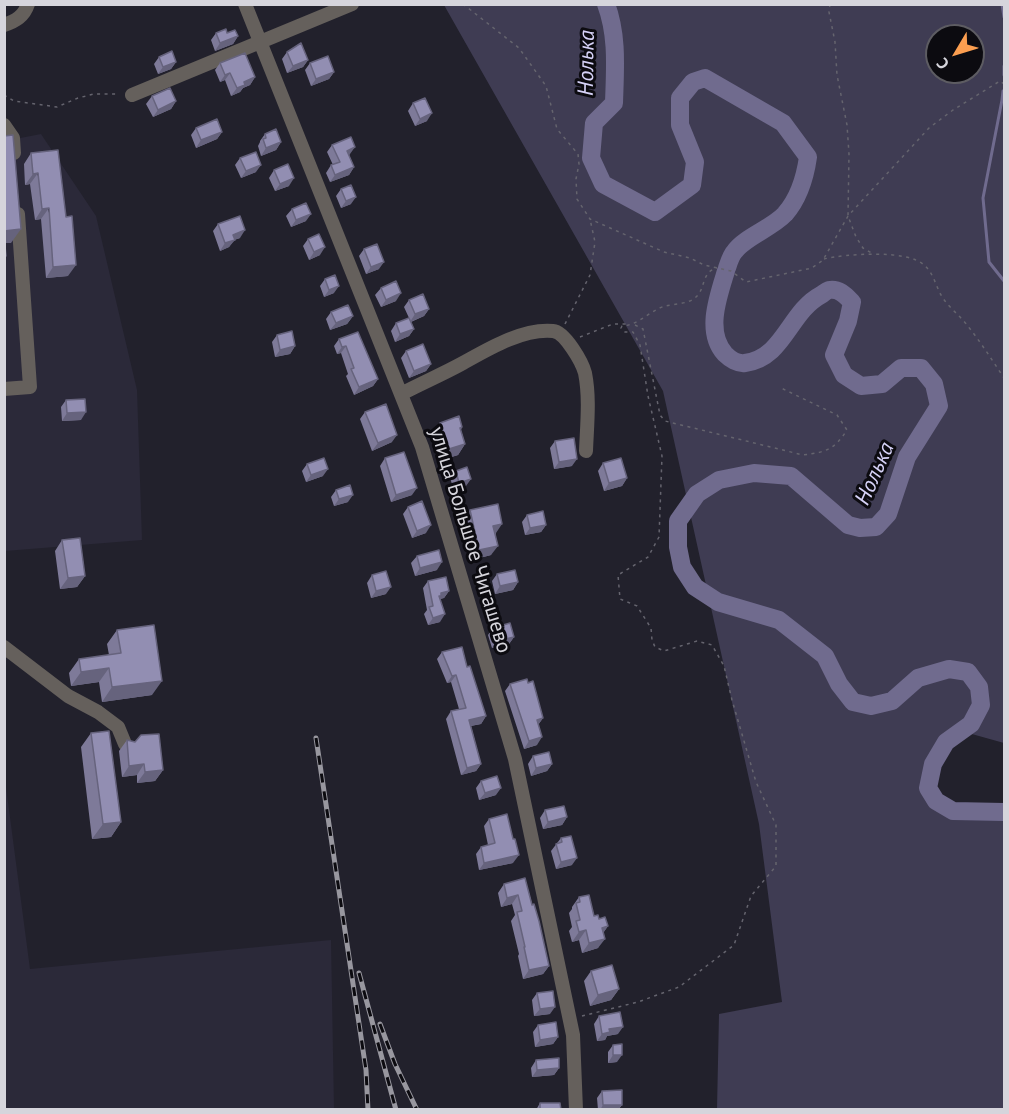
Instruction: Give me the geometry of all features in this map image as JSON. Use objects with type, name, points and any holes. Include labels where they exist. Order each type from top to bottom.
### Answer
[{"type":"street","points":[[4,24],[15,21],[23,15],[28,4]]},
{"type":"street","name":"улица Большое Чигашево","points":[[245,4],[422,447],[514,759],[573,1035],[576,1110]]},
{"type":"street","points":[[132,95],[352,4]]},
{"type":"street","points":[[4,125],[13,138],[15,162]]},
{"type":"street","points":[[4,389],[30,387],[17,197]]},
{"type":"street","points":[[401,394],[494,346],[530,333],[554,331],[566,339],[584,370],[587,396],[586,451]]},
{"type":"street","points":[[4,647],[68,696],[99,712],[118,727],[125,744]]},
{"type":"path","points":[[463,4],[519,48],[546,86],[557,129],[578,154],[577,199],[590,219],[596,242],[590,275],[560,333],[576,338],[613,324],[633,324],[643,329],[660,415],[665,421],[803,455],[825,452],[839,442],[847,430],[837,415],[779,387]]},
{"type":"path","points":[[830,4],[829,12],[849,154],[848,216],[863,248],[873,254]]},
{"type":"path","points":[[823,260],[848,216],[929,128],[953,110],[1005,79]]},
{"type":"path","points":[[1000,81],[1005,84]]},
{"type":"path","points":[[4,96],[14,101],[57,107],[94,94],[132,95]]},
{"type":"path","points":[[590,219],[664,252],[731,271],[746,282],[812,268],[823,260],[843,255],[873,254],[915,260],[924,264],[935,280],[943,299],[966,323],[1005,378]]},
{"type":"path","points":[[570,1020],[638,1002],[679,987],[709,965],[734,945],[751,896],[776,866],[776,825],[756,782],[724,666],[712,645],[697,641],[664,651],[655,646],[651,628],[637,606],[620,599],[618,575],[648,557],[659,537],[662,485],[662,456],[648,396],[640,345],[633,332],[625,332],[621,328],[633,324],[662,307],[692,300],[701,292],[705,276],[717,268]]},
{"type":"shaded area","points":[[444,5],[1004,5],[1004,743],[961,731],[942,749],[932,770],[928,788],[936,801],[953,810],[1004,812],[1004,1109],[717,1109],[719,1014],[782,1002],[759,824],[663,391]]},
{"type":"shaded area","points":[[41,134],[96,216],[137,390],[142,540],[5,551],[5,141]]},
{"type":"shaded area","points":[[4,772],[30,969],[331,940],[334,1109],[5,1109]]},
{"type":"building","points":[[226,29],[227,33],[235,30],[238,36],[220,43],[216,33]]},
{"type":"building","points":[[301,43],[308,60],[293,66],[287,52]]},
{"type":"building","points":[[172,51],[176,62],[163,67],[159,57]]},
{"type":"building","points":[[245,53],[255,77],[237,88],[230,73],[225,75],[220,63]]},
{"type":"building","points":[[328,56],[334,72],[316,79],[310,63]]},
{"type":"building","points":[[170,88],[176,101],[158,110],[152,96]]},
{"type":"building","points":[[425,98],[432,113],[420,119],[413,103]]},
{"type":"building","points":[[217,119],[222,132],[201,140],[196,128]]},
{"type":"building","points":[[276,129],[281,142],[266,148],[263,139],[266,138],[265,134]]},
{"type":"building","points":[[13,135],[21,229],[4,231],[4,136]]},
{"type":"building","points":[[351,137],[355,147],[347,151],[354,167],[335,175],[331,165],[340,162],[332,145]]},
{"type":"building","points":[[58,150],[66,217],[72,216],[76,265],[53,267],[49,208],[42,209],[38,173],[33,174],[31,153]]},
{"type":"building","points":[[256,152],[261,165],[246,171],[240,158]]},
{"type":"building","points":[[288,164],[294,178],[280,184],[274,170]]},
{"type":"building","points":[[351,185],[356,197],[346,201],[341,189]]},
{"type":"building","points":[[306,203],[311,214],[296,220],[292,209]]},
{"type":"building","points":[[240,216],[245,230],[233,235],[235,240],[225,243],[218,224]]},
{"type":"building","points":[[319,234],[325,247],[314,252],[308,239]]},
{"type":"building","points":[[377,244],[384,262],[371,267],[364,249]]},
{"type":"building","points":[[335,275],[339,286],[329,290],[325,279]]},
{"type":"building","points":[[396,281],[401,293],[386,300],[381,288]]},
{"type":"building","points":[[423,294],[429,309],[415,314],[409,300]]},
{"type":"building","points":[[348,305],[353,316],[336,323],[331,312]]},
{"type":"building","points":[[409,318],[414,329],[400,334],[396,323]]},
{"type":"building","points":[[292,331],[295,346],[280,350],[277,335]]},
{"type":"building","points":[[358,332],[378,379],[359,387],[351,369],[354,368],[346,346],[342,347],[339,339]]},
{"type":"building","points":[[423,344],[431,364],[414,371],[406,351]]},
{"type":"building","points":[[85,399],[86,412],[67,413],[66,400]]},
{"type":"building","points":[[386,404],[397,435],[378,443],[365,412]]},
{"type":"building","points":[[459,416],[465,444],[449,449],[440,423]]},
{"type":"building","points":[[574,438],[577,459],[559,462],[555,441]]},
{"type":"building","points":[[404,452],[417,488],[396,495],[385,458]]},
{"type":"building","points":[[324,458],[328,469],[311,475],[307,464]]},
{"type":"building","points":[[621,458],[627,478],[609,483],[603,463]]},
{"type":"building","points":[[467,467],[471,479],[459,483],[456,471]]},
{"type":"building","points":[[350,485],[353,495],[339,499],[336,490]]},
{"type":"building","points":[[422,501],[431,525],[417,531],[408,507]]},
{"type":"building","points":[[498,504],[502,524],[493,526],[498,546],[479,550],[470,510]]},
{"type":"building","points":[[543,511],[546,525],[530,528],[527,515]]},
{"type":"building","points":[[80,538],[85,576],[68,578],[62,540]]},
{"type":"building","points":[[439,550],[442,562],[420,568],[417,556]]},
{"type":"building","points":[[515,570],[518,582],[500,586],[497,574]]},
{"type":"building","points":[[386,571],[391,587],[376,591],[372,575]]},
{"type":"building","points":[[446,577],[449,591],[439,596],[445,614],[433,618],[429,607],[433,606],[428,581]]},
{"type":"building","points":[[510,623],[514,637],[497,641],[493,628]]},
{"type":"building","points":[[154,625],[162,681],[112,687],[109,668],[81,672],[79,659],[121,653],[117,630]]},
{"type":"building","points":[[462,647],[467,667],[470,666],[486,716],[469,720],[481,764],[467,768],[451,711],[466,708],[456,675],[452,676],[442,652]]},
{"type":"building","points":[[527,679],[528,683],[533,681],[543,718],[537,720],[542,737],[529,741],[510,684]]},
{"type":"building","points":[[109,731],[121,822],[103,824],[91,733]]},
{"type":"building","points":[[159,734],[163,770],[145,772],[144,764],[129,766],[127,740],[135,742],[141,735]]},
{"type":"building","points":[[549,752],[552,764],[536,768],[533,756]]},
{"type":"building","points":[[497,776],[501,788],[485,793],[481,781]]},
{"type":"building","points":[[564,806],[567,817],[548,822],[545,810]]},
{"type":"building","points":[[507,814],[519,855],[484,863],[481,847],[495,843],[489,819]]},
{"type":"building","points":[[571,836],[577,858],[561,862],[556,844],[562,842],[561,838]]},
{"type":"building","points":[[525,878],[539,921],[549,966],[529,970],[517,912],[522,911],[518,895],[507,898],[504,884]]},
{"type":"building","points":[[589,895],[594,916],[598,915],[599,919],[605,917],[608,926],[602,928],[605,939],[589,943],[586,930],[579,932],[576,921],[580,920],[576,903],[580,902],[579,897]]},
{"type":"building","points":[[612,965],[619,989],[598,995],[591,971]]},
{"type":"building","points":[[553,991],[555,1007],[540,1009],[537,993]]},
{"type":"building","points":[[620,1012],[623,1027],[609,1029],[610,1032],[602,1034],[599,1016]]},
{"type":"building","points":[[556,1022],[558,1037],[540,1040],[538,1025]]},
{"type":"building","points":[[622,1044],[622,1055],[613,1055],[613,1045]]},
{"type":"building","points":[[559,1058],[559,1068],[537,1070],[536,1060]]},
{"type":"building","points":[[622,1090],[622,1105],[603,1105],[602,1091]]},
{"type":"building","points":[[540,1103],[560,1103],[561,1110],[540,1110]]},
{"type":"waterway","name":"Нолька","points":[[606,4],[614,40],[614,103],[594,123],[591,158],[603,184],[655,212],[692,185],[695,162],[680,125],[680,98],[693,82],[705,78],[783,123],[808,157],[801,187],[790,208],[780,219],[739,246],[732,254],[727,268]]},
{"type":"waterway","points":[[1002,4],[1004,17]]},
{"type":"waterway","points":[[1004,66],[1004,75]]},
{"type":"waterway","points":[[1003,91],[1002,100],[1004,102]]},
{"type":"waterway","points":[[1002,100],[983,198],[989,262],[1004,281]]},
{"type":"waterway","name":"Нолька","points":[[726,271],[717,303],[714,325],[719,345],[732,359],[745,363],[769,353],[810,303],[828,290],[836,290],[852,302],[848,321],[834,355],[844,375],[861,386],[882,384],[901,368],[921,368],[934,384],[939,406],[907,457],[888,514],[876,527],[860,528],[848,525],[791,476],[754,473],[719,480],[697,494],[678,521],[678,547],[682,567],[695,587],[718,602],[779,620],[825,656],[839,684],[853,702],[871,706],[892,701],[918,678],[949,669],[968,672],[979,687],[981,705],[971,724],[946,742],[933,764],[928,788],[936,801],[953,811],[1004,812]]},
{"type":"railway","points":[[316,738],[366,1070],[368,1110]]},
{"type":"railway","points":[[359,973],[396,1110]]},
{"type":"railway","points":[[380,1024],[395,1064],[417,1110]]}]
